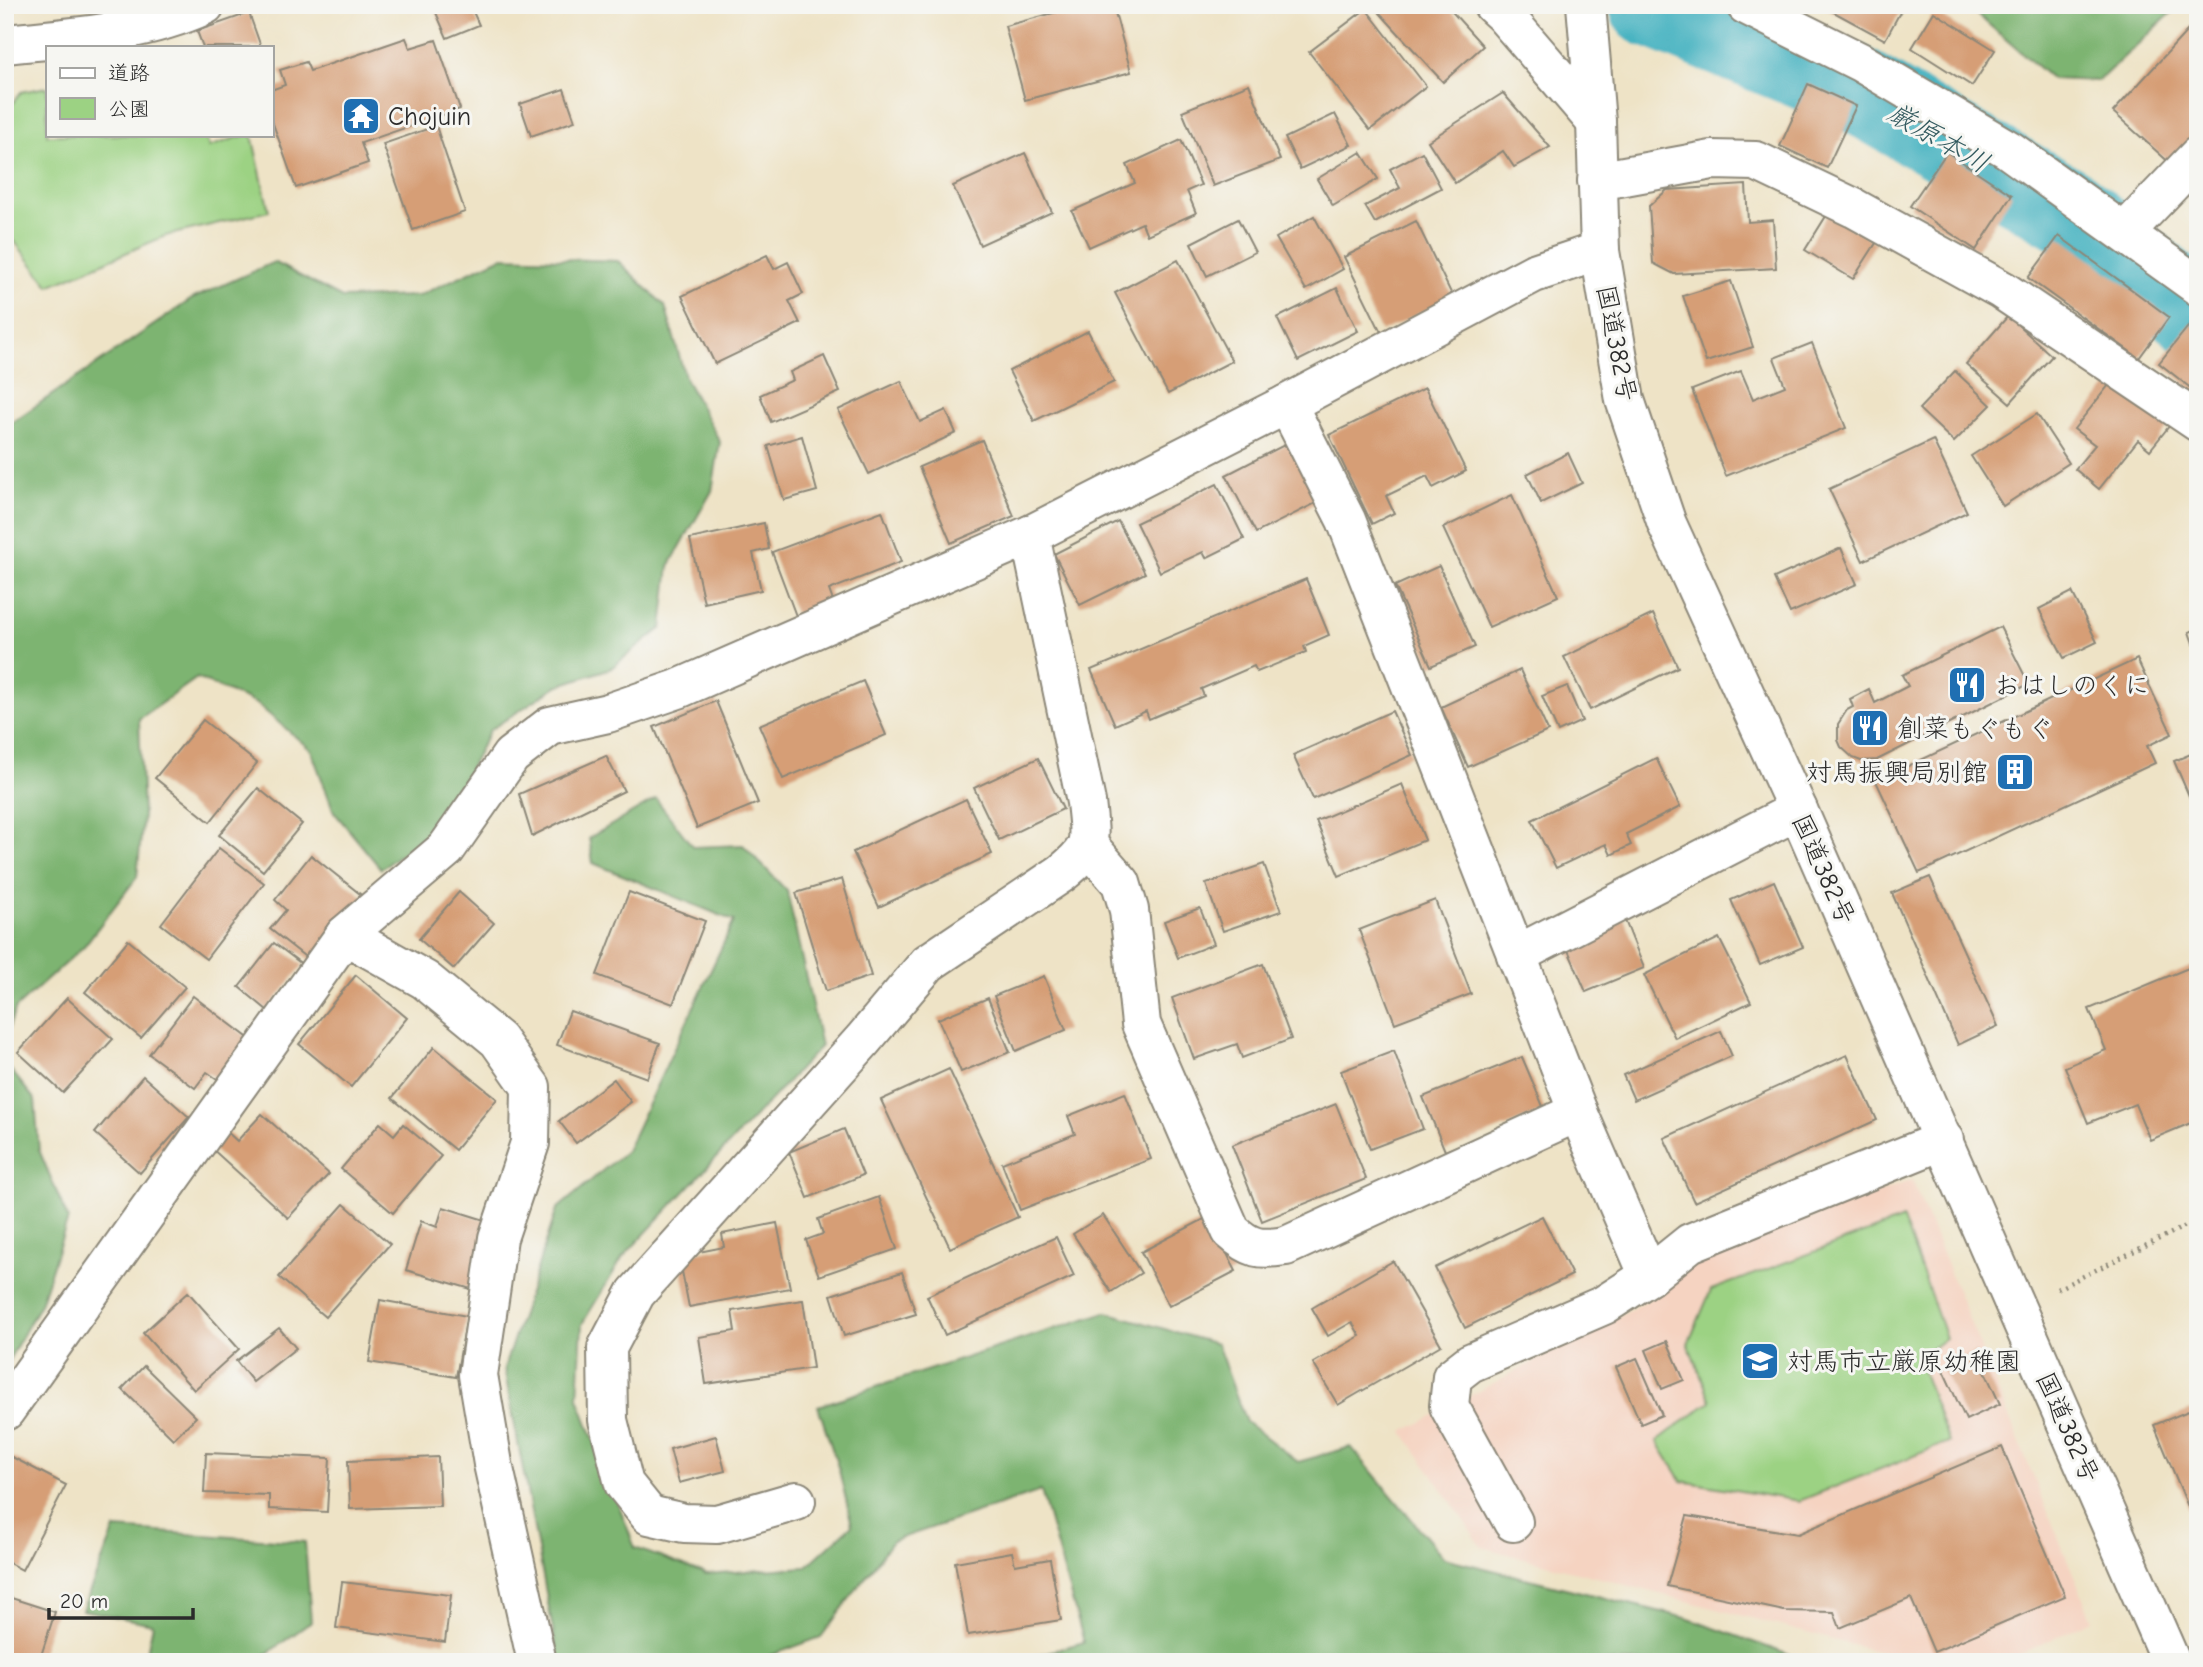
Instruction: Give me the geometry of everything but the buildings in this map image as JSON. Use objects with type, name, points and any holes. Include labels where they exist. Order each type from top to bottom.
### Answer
[{"type":"main road","points":[[5,44],[124,31],[187,13],[205,5]]},
{"type":"main road","points":[[1493,5],[1595,122]]},
{"type":"main road","points":[[1746,5],[1860,62],[2009,150],[2198,286]]},
{"type":"main road","name":"国道382号","points":[[1586,16],[1595,122],[1600,251],[1625,400],[1667,524],[1798,810],[2171,1662]]},
{"type":"main road","points":[[2125,232],[2198,156]]},
{"type":"main road","points":[[1597,181],[1712,160],[1756,161],[1854,208],[2002,290],[2198,422]]},
{"type":"main road","points":[[5,1411],[345,935],[446,849],[511,757],[550,726],[608,713],[678,689],[1030,535],[1287,404],[1534,273],[1600,251]]},
{"type":"main road","points":[[1287,404],[1346,520],[1578,1112],[1648,1276]]},
{"type":"main road","points":[[796,1501],[717,1524],[684,1523],[649,1514],[624,1484],[608,1420],[607,1348],[636,1293],[928,963],[1062,873],[1079,859],[1088,845],[1086,802],[1030,535]]},
{"type":"main road","points":[[1516,955],[1798,810]]},
{"type":"main road","points":[[1088,845],[1121,883],[1129,910],[1141,1024],[1231,1231],[1246,1244],[1263,1249],[1286,1246],[1578,1112]]},
{"type":"main road","points":[[345,935],[425,980],[498,1040],[531,1087],[530,1143],[498,1238],[478,1375],[493,1464],[537,1662]]},
{"type":"main road","points":[[1513,1522],[1449,1406],[1452,1377],[1470,1363],[1604,1305],[1648,1276],[1690,1243],[1944,1140]]},
{"type":"path","points":[[2017,1309],[2198,1220]]},
{"type":"shaded area","name":"対馬市立厳原幼稚園","points":[[1912,1180],[2092,1620],[2004,1662],[1917,1662],[1482,1547],[1403,1432],[1667,1290],[1685,1266]]},
{"type":"green space","points":[[1966,5],[2180,5],[2098,81],[2052,79]]},
{"type":"green space","points":[[46,87],[46,136],[205,136],[209,147],[242,136],[252,136],[269,211],[165,236],[49,286],[5,229],[5,114],[21,92]]},
{"type":"green space","points":[[502,257],[618,261],[665,306],[686,380],[720,442],[712,491],[669,566],[662,628],[611,668],[557,686],[490,730],[440,825],[381,869],[334,812],[311,750],[257,704],[197,678],[139,719],[143,816],[137,877],[84,946],[15,1009],[5,1040],[5,427],[192,299],[274,262],[342,298],[418,296]]},
{"type":"green space","points":[[656,799],[693,847],[743,845],[787,891],[821,1046],[623,1257],[582,1324],[578,1398],[635,1548],[706,1574],[806,1567],[852,1525],[839,1470],[818,1406],[1106,1312],[1217,1344],[1246,1422],[1298,1462],[1351,1447],[1444,1558],[1686,1618],[1809,1662],[1012,1662],[1084,1642],[1041,1491],[892,1541],[821,1637],[753,1662],[559,1662],[504,1368],[557,1209],[626,1151],[734,921],[593,863],[589,838]]},
{"type":"green space","points":[[5,1063],[35,1100],[39,1150],[68,1219],[40,1304],[5,1367]]},
{"type":"green space","points":[[1903,1219],[1946,1338],[1918,1359],[1949,1442],[1799,1501],[1682,1481],[1657,1441],[1711,1401],[1688,1344],[1711,1290]]},
{"type":"green space","points":[[115,1529],[305,1542],[311,1622],[255,1662],[145,1662],[153,1624],[82,1610]]},
{"type":"waterway","name":"厳原本川","points":[[1652,5],[1847,84],[2069,211],[2198,316]]},
{"type":"place","name":"Chojuin","points":[[361,116]]},
{"type":"place","name":"おはしのくに","points":[[1967,685]]},
{"type":"place","name":"創菜もぐもぐ","points":[[1870,728]]},
{"type":"place","name":"対馬振興局別館","points":[[2015,772]]},
{"type":"place","name":"対馬市立厳原幼稚園","points":[[1760,1361]]}]
